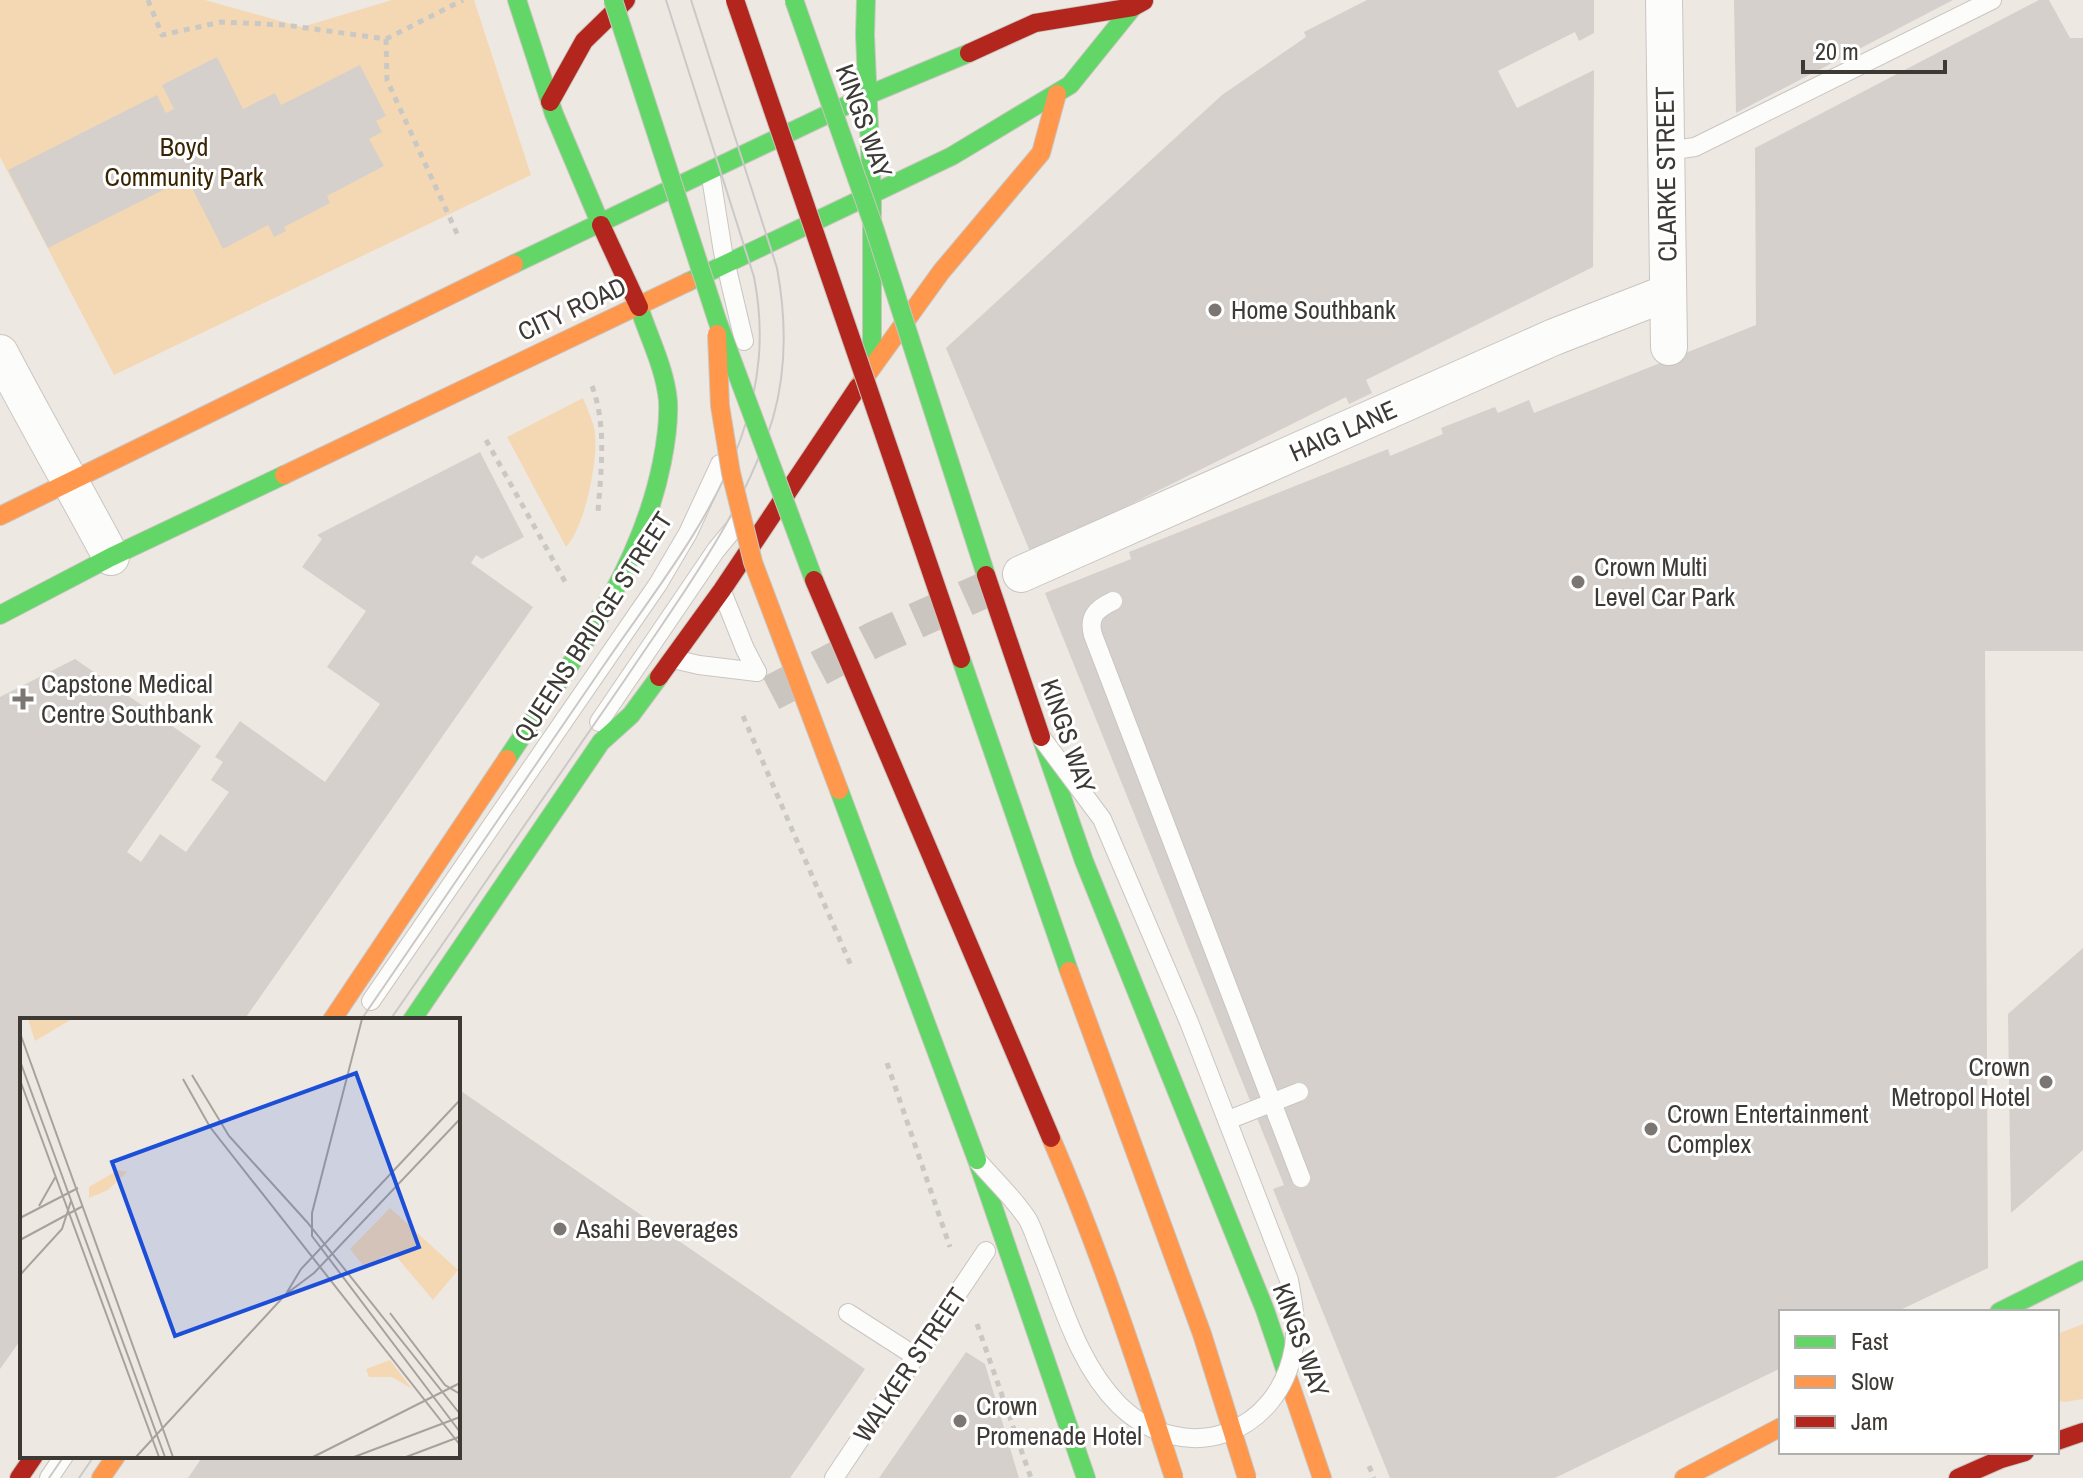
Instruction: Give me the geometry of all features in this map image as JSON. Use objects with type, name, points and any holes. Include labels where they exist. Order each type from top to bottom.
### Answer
[{"type":"main road","points":[[517,0],[530,52],[569,156],[601,225]]},
{"type":"main road","points":[[613,0],[717,320],[779,492],[834,630],[1078,1200],[1174,1478]]},
{"type":"main road","points":[[550,102],[584,41],[626,0]]},
{"type":"main road","points":[[735,0],[1086,1017],[1202,1334],[1247,1478]]},
{"type":"main road","name":"KINGS WAY","points":[[794,0],[874,227],[973,536],[1084,861],[1265,1310],[1322,1478]]},
{"type":"main road","points":[[866,0],[872,196],[872,366]]},
{"type":"main road","name":"CITY ROAD","points":[[0,516],[516,263],[868,95],[946,64],[1035,23],[1139,3]]},
{"type":"main road","name":"CITY ROAD","points":[[0,615],[111,557],[952,156],[1070,85],[1139,3]]},
{"type":"main road","points":[[413,1018],[601,742],[631,715],[722,590],[872,366],[941,272],[1041,153],[1057,94]]},
{"type":"main road","name":"QUEENS BRIDGE STREET","points":[[333,1018],[612,599],[640,544],[661,470],[668,420],[665,384],[639,307],[601,225]]},
{"type":"main road","points":[[717,320],[720,406],[731,473],[753,562],[977,1160],[1086,1478]]},
{"type":"main road","points":[[2003,1310],[2083,1270]]},
{"type":"main road","points":[[1684,1478],[1779,1428]]},
{"type":"main road","points":[[2059,1440],[2083,1432]]},
{"type":"main road","points":[[1958,1478],[2000,1456]]},
{"type":"main road","points":[[19,1478],[33,1458]]},
{"type":"main road","points":[[101,1478],[115,1458]]},
{"type":"street","name":"CLARKE STREET","points":[[1664,0],[1669,347]]},
{"type":"street","name":"HAIG LANE","points":[[1021,574],[1554,337],[1667,293]]},
{"type":"street","points":[[0,353],[111,557]]},
{"type":"lane","points":[[1666,151],[1695,147],[1992,0]]},
{"type":"lane","name":"QUEENS BRIDGE STREET","points":[[361,1015],[658,584],[701,508],[729,440],[743,376],[745,345],[726,266],[710,171]]},
{"type":"lane","points":[[394,1018],[716,550],[756,504],[791,484]]},
{"type":"lane","points":[[672,659],[757,672],[722,590]]},
{"type":"lane","points":[[1113,601],[1099,607],[1092,618],[1093,635],[1301,1178]]},
{"type":"lane","points":[[977,1160],[1027,1220],[1085,1360],[1099,1383],[1122,1407],[1162,1432],[1184,1438],[1211,1438],[1236,1431],[1267,1404],[1280,1387],[1289,1366],[1296,1327],[1289,1280],[1228,1120],[1136,894],[1102,819],[1041,737]]},
{"type":"lane","points":[[1228,1120],[1299,1092]]},
{"type":"lane","name":"WALKER STREET","points":[[834,1478],[986,1251]]},
{"type":"lane","points":[[848,1313],[915,1356]]},
{"type":"lane","points":[[49,1478],[63,1458]]},
{"type":"lane","points":[[81,1478],[95,1458]]},
{"type":"path","points":[[148,0],[162,35],[221,22],[285,25],[386,39],[463,0]]},
{"type":"path","points":[[386,39],[387,80],[459,238]]},
{"type":"path","points":[[592,386],[600,407],[602,466],[597,523]]},
{"type":"path","points":[[486,440],[567,586],[573,574]]},
{"type":"path","points":[[743,716],[853,971]]},
{"type":"path","points":[[886,1059],[1031,1478]]},
{"type":"green space","name":"Boyd Community Park","points":[[0,0],[205,0],[302,27],[392,0],[474,0],[531,175],[114,375],[0,157]]},
{"type":"green space","points":[[583,398],[594,429],[594,460],[584,510],[566,547],[507,437]]},
{"type":"green space","points":[[2083,1324],[2083,1399],[2059,1401],[2059,1333]]},
{"type":"building","points":[[1367,0],[1594,0],[1594,33],[1579,41],[1575,32],[1498,71],[1517,108],[1594,70],[1593,267],[1366,380],[1372,393],[1349,404],[1346,397],[1031,554],[946,348],[1222,95],[1306,37],[1304,32]]},
{"type":"building","points":[[1734,0],[1953,0],[1736,113]]},
{"type":"building","name":"Crown Multi Level Car Park","points":[[2039,0],[2049,0],[2070,38],[2083,38],[2083,651],[1985,651],[1988,1268],[1900,1310],[1779,1310],[1779,1369],[1555,1478],[1390,1478],[1273,1189],[1284,1185],[1045,593],[1131,559],[1129,552],[1388,449],[1390,456],[1443,434],[1441,428],[1495,407],[1498,413],[1529,400],[1534,413],[1756,325],[1755,148]]},
{"type":"building","points":[[217,57],[243,109],[275,93],[281,105],[360,65],[386,116],[376,121],[382,132],[369,139],[384,166],[327,196],[330,203],[284,227],[286,231],[274,237],[268,225],[223,249],[187,178],[48,248],[8,170],[157,95],[166,113],[174,109],[162,85]]},
{"type":"building","points":[[480,452],[524,537],[482,559],[476,555],[471,563],[533,607],[245,1018],[20,1018],[20,1341],[0,1369],[0,697],[75,659],[201,746],[127,852],[141,862],[160,834],[186,852],[229,792],[211,780],[223,762],[215,757],[240,721],[325,782],[380,704],[327,667],[366,611],[302,567],[322,539],[317,535]]},
{"type":"building","name":"Crown Metropol Hotel","points":[[2083,948],[2083,1150],[2011,1213],[2008,1014]]},
{"type":"building","name":"Asahi Beverages","points":[[460,1090],[865,1369],[790,1478],[188,1478],[202,1458],[460,1458]]},
{"type":"building","name":"Crown Promenade Hotel","points":[[966,1352],[985,1364],[1019,1478],[879,1478]]},
{"type":"tunnel","points":[[771,693],[875,639],[1016,576]]},
{"type":"tram line","points":[[362,1018],[680,556],[729,469],[753,398],[760,338],[754,277],[666,0]]},
{"type":"tram line","points":[[391,1018],[688,586],[745,488],[773,418],[781,381],[784,343],[777,268],[691,0]]},
{"type":"tram line","points":[[49,1478],[63,1458]]},
{"type":"tram line","points":[[79,1478],[93,1458]]},
{"type":"traffic: fast","points":[[517,0],[554,114],[601,225]]},
{"type":"traffic: fast","points":[[613,0],[717,320],[814,580]]},
{"type":"traffic: fast","points":[[794,0],[874,227],[986,575]]},
{"type":"traffic: fast","points":[[866,0],[872,196],[872,366]]},
{"type":"traffic: fast","points":[[688,282],[952,156],[1070,85],[1133,7]]},
{"type":"traffic: fast","points":[[514,264],[868,95],[969,53]]},
{"type":"traffic: fast","points":[[507,759],[600,617],[620,580],[652,503],[665,447],[668,401],[660,365],[639,307]]},
{"type":"traffic: fast","points":[[0,615],[111,557],[284,475]]},
{"type":"traffic: fast","points":[[961,659],[1069,971]]},
{"type":"traffic: fast","points":[[413,1018],[601,742],[631,715],[659,677]]},
{"type":"traffic: fast","points":[[1041,737],[1084,861],[1265,1310],[1287,1375]]},
{"type":"traffic: fast","points":[[839,790],[977,1160]]},
{"type":"traffic: fast","points":[[977,1160],[1086,1478]]},
{"type":"traffic: fast","points":[[2003,1310],[2083,1270]]},
{"type":"traffic: slow","points":[[858,387],[941,272],[1041,153],[1057,94]]},
{"type":"traffic: slow","points":[[0,516],[514,264]]},
{"type":"traffic: slow","points":[[284,475],[688,282]]},
{"type":"traffic: slow","points":[[717,334],[720,406],[731,473],[753,562],[839,790]]},
{"type":"traffic: slow","points":[[333,1018],[507,759]]},
{"type":"traffic: slow","points":[[1069,971],[1202,1334],[1247,1478]]},
{"type":"traffic: slow","points":[[1051,1138],[1117,1306],[1174,1478]]},
{"type":"traffic: slow","points":[[1287,1375],[1322,1478]]},
{"type":"traffic: slow","points":[[1684,1478],[1779,1428]]},
{"type":"traffic: slow","points":[[101,1478],[115,1458]]},
{"type":"traffic: jam","points":[[550,102],[584,41],[626,0]]},
{"type":"traffic: jam","points":[[735,0],[961,659]]},
{"type":"traffic: jam","points":[[969,53],[1035,23],[1133,7],[1144,1]]},
{"type":"traffic: jam","points":[[601,225],[639,307]]},
{"type":"traffic: jam","points":[[659,677],[722,590],[858,387]]},
{"type":"traffic: jam","points":[[986,575],[1041,737]]},
{"type":"traffic: jam","points":[[814,580],[1051,1138]]},
{"type":"traffic: jam","points":[[2059,1440],[2083,1432]]},
{"type":"traffic: jam","points":[[1958,1478],[2018,1454]]},
{"type":"traffic: jam","points":[[19,1478],[33,1458]]},
{"type":"place","name":"Home Southbank","points":[[1215,310]]},
{"type":"place","name":"Crown Multi Level Car Park","points":[[1578,582]]},
{"type":"place","name":"Capstone Medical Centre Southbank","points":[[23,699]]},
{"type":"place","name":"Crown Metropol Hotel","points":[[2046,1082]]},
{"type":"place","name":"Crown Entertainment Complex","points":[[1651,1129]]},
{"type":"place","name":"Asahi Beverages","points":[[560,1229]]},
{"type":"place","name":"Crown Promenade Hotel","points":[[960,1421]]}]
